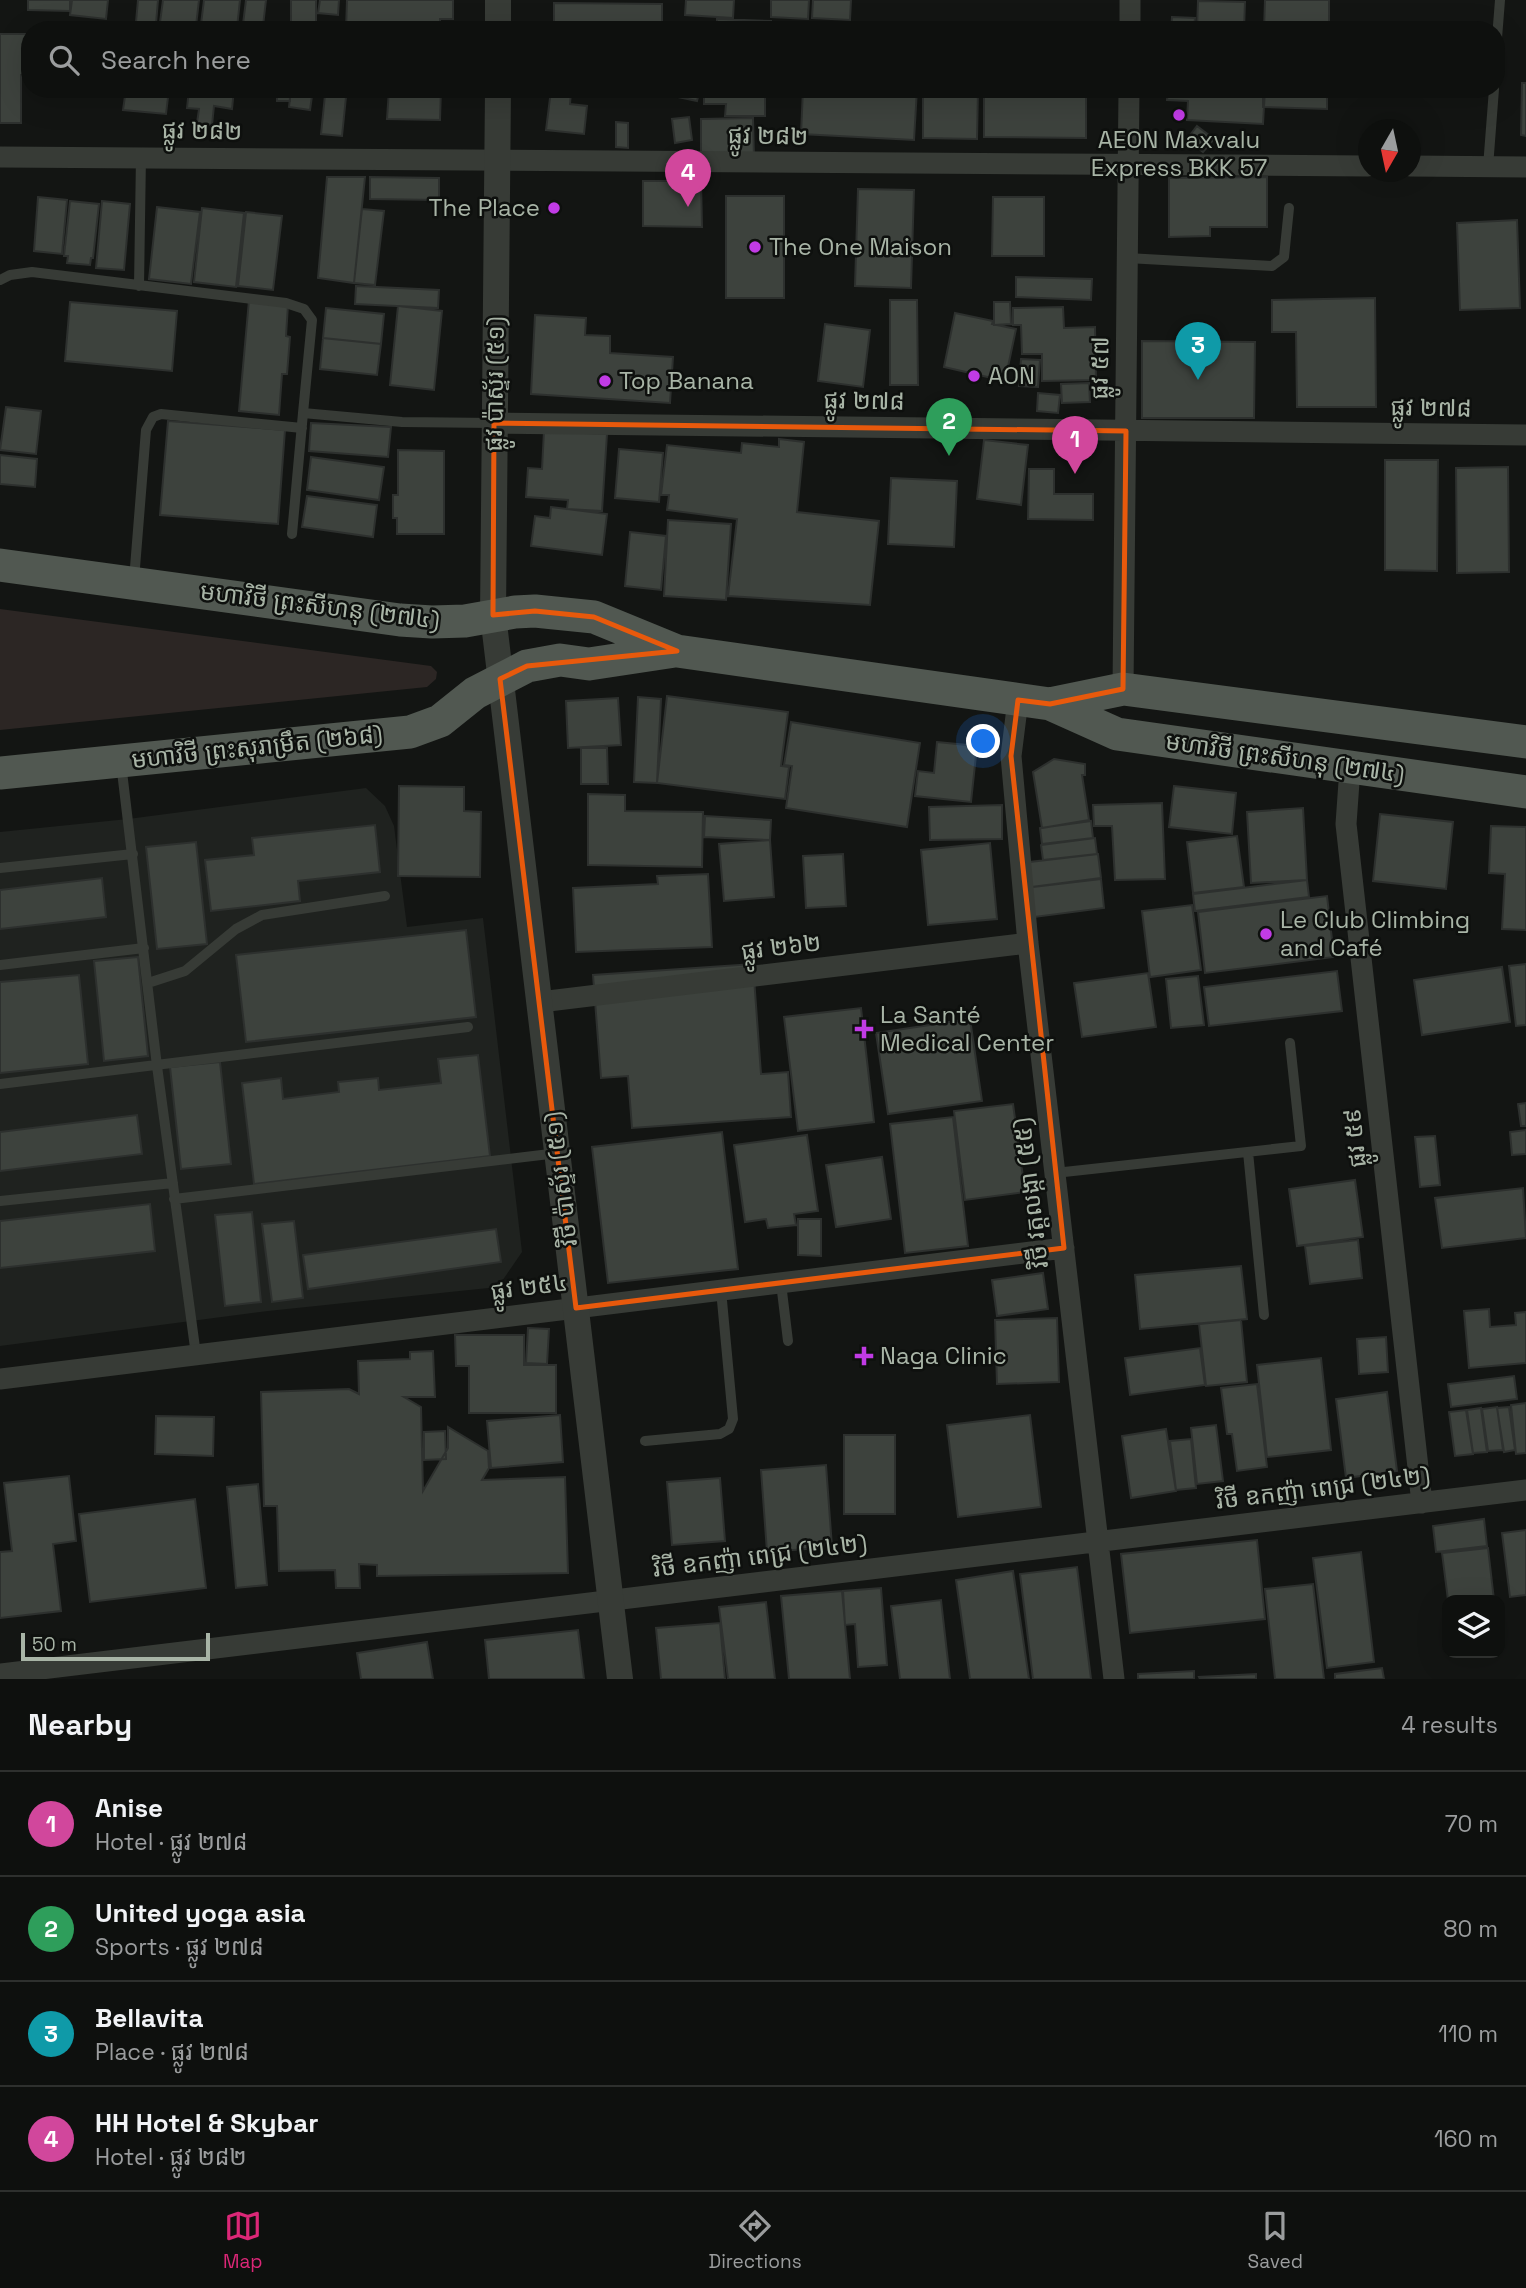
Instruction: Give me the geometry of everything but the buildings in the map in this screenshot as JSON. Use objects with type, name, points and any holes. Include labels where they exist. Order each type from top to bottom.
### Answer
[{"type":"main road","name":"មហាវិថី ព្រះសីហនុ (២៧៤)","points":[[0,565],[400,620],[465,621],[535,611],[594,617],[677,651],[1034,702],[1117,734],[1526,792]]},
{"type":"main road","name":"មហាវិថី ព្រះសីហនុ (២៧៤)","points":[[500,679],[527,666],[560,660],[589,664],[677,651]]},
{"type":"main road","name":"មហាវិថី ព្រះសុរាម្រឹត (២៦៨)","points":[[0,773],[410,732],[440,721],[475,693],[500,679]]},
{"type":"main road","name":"មហាវិថី ព្រះសីហនុ (២៧៤)","points":[[1034,702],[1123,689],[1526,743]]},
{"type":"street","points":[[498,0],[498,21]]},
{"type":"street","points":[[1130,0],[1130,21]]},
{"type":"street","name":"ផ្លូវ ប៉ាស្ទ័រ (៥១)","points":[[498,98],[493,615],[500,679]]},
{"type":"street","name":"ផ្លូវ ៥៧","points":[[1123,689],[1129,98]]},
{"type":"street","name":"ផ្លូវ ២៨២","points":[[0,157],[1358,166]]},
{"type":"street","points":[[1421,166],[1526,167]]},
{"type":"street","name":"ផ្លូវ ២៧៨","points":[[495,424],[1526,435]]},
{"type":"street","name":"វិថី ប៉ាស្ទ័រ (៥១)","points":[[500,679],[620,1679]]},
{"type":"street","name":"វិថី វត្តលង្កា (៥៥)","points":[[1034,702],[1011,756],[1028,943],[1114,1679]]},
{"type":"street","name":"ផ្លូវ ៥៩","points":[[1350,768],[1346,824],[1422,1503]]},
{"type":"street","name":"ផ្លូវ ២៦២","points":[[540,1002],[1028,943]]},
{"type":"street","name":"ផ្លូវ ២៥៤","points":[[0,1379],[1064,1248]]},
{"type":"street","name":"វិថី ឧកញ៉ា ពេជ្រ (២៤២)","points":[[0,1674],[1526,1490]]},
{"type":"lane","points":[[1498,21],[1500,0]]},
{"type":"lane","points":[[1488,167],[1493,98]]},
{"type":"lane","points":[[139,286],[141,156]]},
{"type":"lane","points":[[1127,258],[1272,266],[1284,257],[1289,208]]},
{"type":"lane","points":[[0,280],[10,275],[32,272],[286,303],[304,309],[312,320],[292,534]]},
{"type":"lane","points":[[303,413],[402,422],[495,424]]},
{"type":"lane","points":[[134,582],[146,430],[153,417],[160,414],[302,428]]},
{"type":"lane","points":[[121,761],[195,1355]]},
{"type":"lane","points":[[0,868],[133,854]]},
{"type":"lane","points":[[148,983],[185,971],[236,929],[262,915],[385,896]]},
{"type":"lane","points":[[0,965],[144,948]]},
{"type":"lane","points":[[0,1084],[468,1027]]},
{"type":"lane","points":[[1055,1173],[1301,1146],[1290,1043]]},
{"type":"lane","points":[[1248,1152],[1264,1315]]},
{"type":"lane","points":[[174,1199],[558,1153]]},
{"type":"lane","points":[[0,1201],[173,1183]]},
{"type":"lane","points":[[781,1283],[788,1341]]},
{"type":"lane","points":[[645,1441],[720,1434],[729,1429],[733,1419],[721,1290]]},
{"type":"highlighted area","points":[[494,423],[1126,431],[1123,689],[1050,704],[1018,700],[1011,756],[1064,1248],[576,1308],[500,679],[527,666],[677,651],[594,617],[535,611],[493,615]]},
{"type":"shaded area","points":[[0,609],[431,666],[437,672],[436,679],[427,687],[0,730]]},
{"type":"shaded area","points":[[366,788],[385,806],[394,826],[407,927],[483,918],[522,1252],[498,1287],[268,1311],[0,1346],[0,832],[128,819]]},
{"type":"place","name":"AEON Maxvalu Express BKK 57","points":[[1179,115]]},
{"type":"place","name":"HH Hotel & Skybar","points":[[688,207]]},
{"type":"place","name":"The Place","points":[[554,208]]},
{"type":"place","name":"The One Maison","points":[[755,247]]},
{"type":"place","name":"AON","points":[[974,376]]},
{"type":"place","name":"Bellavita","points":[[1198,380]]},
{"type":"place","name":"Top Banana","points":[[605,381]]},
{"type":"place","name":"United yoga asia","points":[[949,456]]},
{"type":"place","name":"Anise","points":[[1075,474]]},
{"type":"place","name":"Le Club Climbing and Café","points":[[1266,934]]},
{"type":"place","name":"La Santé Medical Center","points":[[864,1029]]},
{"type":"place","name":"Naga Clinic","points":[[864,1356]]}]
